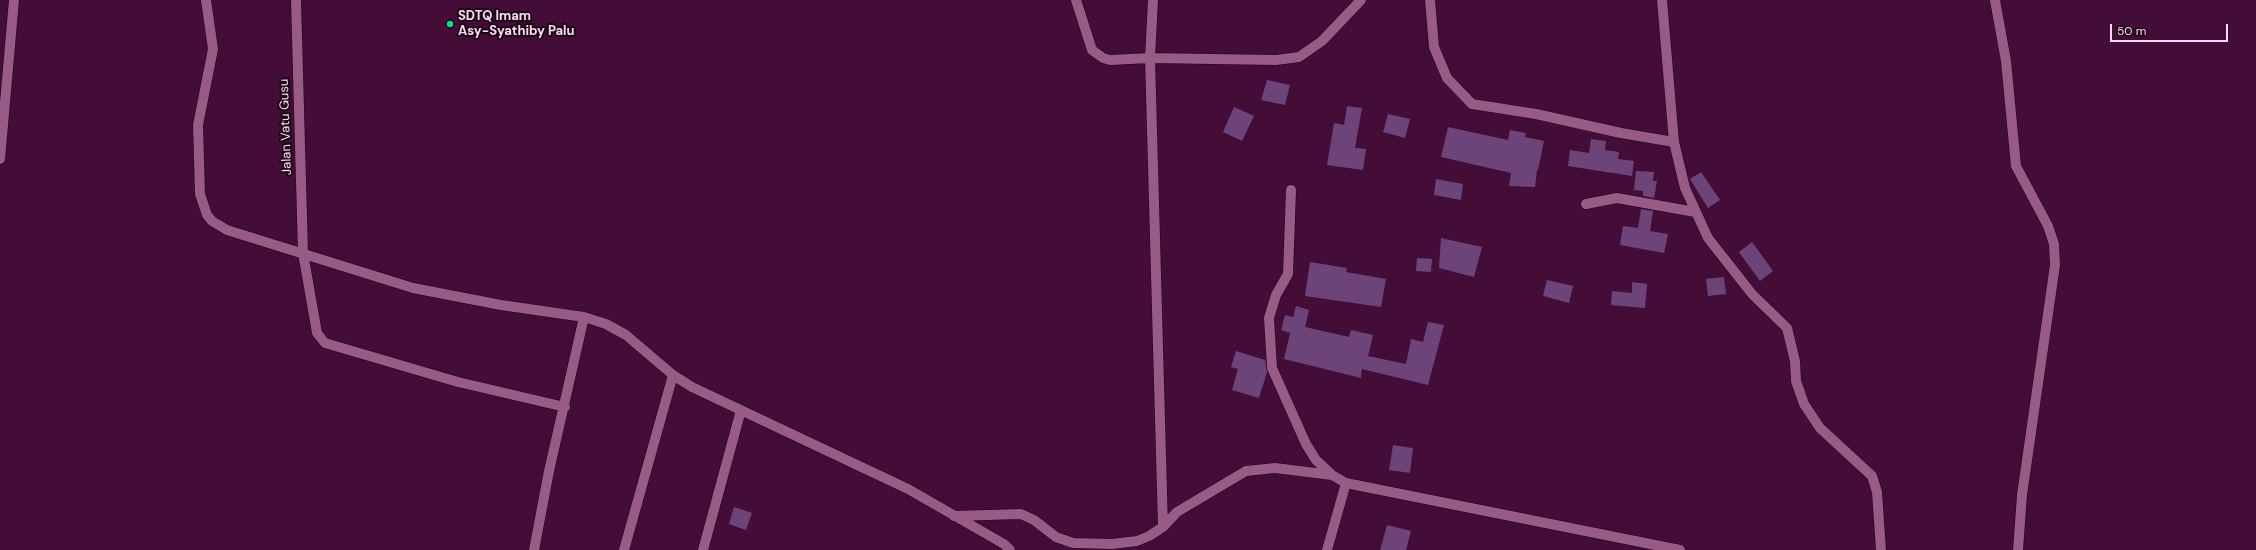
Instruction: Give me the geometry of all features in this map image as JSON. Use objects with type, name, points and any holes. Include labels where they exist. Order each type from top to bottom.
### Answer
[{"type":"street","points":[[0,159],[14,0]]},
{"type":"street","points":[[206,0],[213,49],[197,137],[200,194],[204,209],[212,221],[227,230],[413,288],[501,305],[584,317],[606,324],[626,335],[673,374],[692,386],[908,489],[1004,544],[1010,550]]},
{"type":"street","name":"Jalan Vatu Gusu","points":[[296,0],[303,253],[317,333],[325,343],[458,382],[565,407]]},
{"type":"street","points":[[1076,0],[1092,50],[1103,58],[1110,60],[1150,58],[1276,60],[1299,57],[1322,41],[1361,0]]},
{"type":"street","points":[[1152,0],[1150,58],[1163,527]]},
{"type":"street","points":[[1430,0],[1434,47],[1447,78],[1472,104],[1536,114],[1621,134],[1674,142]]},
{"type":"street","points":[[1662,0],[1674,142],[1685,188],[1708,238],[1752,294],[1787,328],[1795,362],[1796,382],[1804,404],[1820,428],[1844,453],[1872,476],[1877,492],[1881,550]]},
{"type":"street","points":[[1995,0],[2006,62],[2016,166],[2048,226],[2055,251],[2055,264],[2022,495],[2018,550]]},
{"type":"street","points":[[1291,190],[1288,274],[1276,295],[1269,318],[1272,368],[1306,444],[1316,460],[1332,475],[1346,484],[1680,550]]},
{"type":"street","points":[[1586,204],[1617,198],[1695,212]]},
{"type":"street","points":[[534,550],[549,471],[565,407],[584,317]]},
{"type":"street","points":[[624,550],[673,374]]},
{"type":"street","points":[[703,550],[741,410]]},
{"type":"street","points":[[954,516],[1021,514],[1034,520],[1056,537],[1073,543],[1090,544],[1137,541],[1163,527],[1177,512],[1246,471],[1275,468],[1332,475]]},
{"type":"street","points":[[1327,550],[1346,484]]},
{"type":"building","points":[[1267,80],[1290,85],[1285,105],[1261,100]]},
{"type":"building","points":[[1347,106],[1362,108],[1355,148],[1366,149],[1363,170],[1327,165],[1334,123],[1344,125]]},
{"type":"building","points":[[1234,107],[1254,116],[1242,141],[1223,132]]},
{"type":"building","points":[[1388,114],[1410,119],[1405,138],[1383,132]]},
{"type":"building","points":[[1448,127],[1508,140],[1510,130],[1526,133],[1525,137],[1544,141],[1537,170],[1535,187],[1509,186],[1511,173],[1441,157]]},
{"type":"building","points":[[1591,139],[1606,141],[1605,150],[1619,152],[1618,159],[1634,161],[1632,176],[1568,166],[1570,150],[1589,153]]},
{"type":"building","points":[[1636,171],[1654,172],[1653,181],[1657,181],[1654,198],[1643,196],[1643,191],[1634,190]]},
{"type":"building","points":[[1701,172],[1720,200],[1708,208],[1690,179]]},
{"type":"building","points":[[1436,179],[1463,184],[1461,200],[1434,195]]},
{"type":"building","points":[[1641,209],[1653,211],[1650,231],[1668,234],[1664,253],[1620,245],[1623,226],[1638,228]]},
{"type":"building","points":[[1441,238],[1482,247],[1474,277],[1439,268]]},
{"type":"building","points":[[1752,242],[1773,271],[1760,281],[1739,252]]},
{"type":"building","points":[[1417,258],[1432,259],[1431,272],[1416,271]]},
{"type":"building","points":[[1310,262],[1347,268],[1346,272],[1386,279],[1381,307],[1305,296]]},
{"type":"building","points":[[1724,277],[1726,294],[1708,296],[1706,279]]},
{"type":"building","points":[[1547,280],[1573,286],[1569,303],[1543,296]]},
{"type":"building","points":[[1632,282],[1647,284],[1645,308],[1611,305],[1612,291],[1632,293]]},
{"type":"building","points":[[1296,306],[1309,310],[1305,327],[1349,337],[1351,330],[1373,335],[1368,356],[1406,364],[1411,339],[1423,342],[1428,322],[1444,325],[1428,385],[1362,369],[1361,378],[1284,359],[1290,333],[1281,330],[1285,315],[1293,317]]},
{"type":"building","points":[[1236,351],[1265,360],[1267,372],[1259,398],[1232,390],[1238,369],[1231,367]]},
{"type":"building","points":[[1393,445],[1413,448],[1410,473],[1389,470]]},
{"type":"building","points":[[734,507],[752,513],[746,530],[729,524]]},
{"type":"building","points":[[1387,525],[1411,531],[1406,550],[1380,550]]},
{"type":"place","name":"SDTQ Imam Asy-Syathiby Palu","points":[[450,24]]}]
